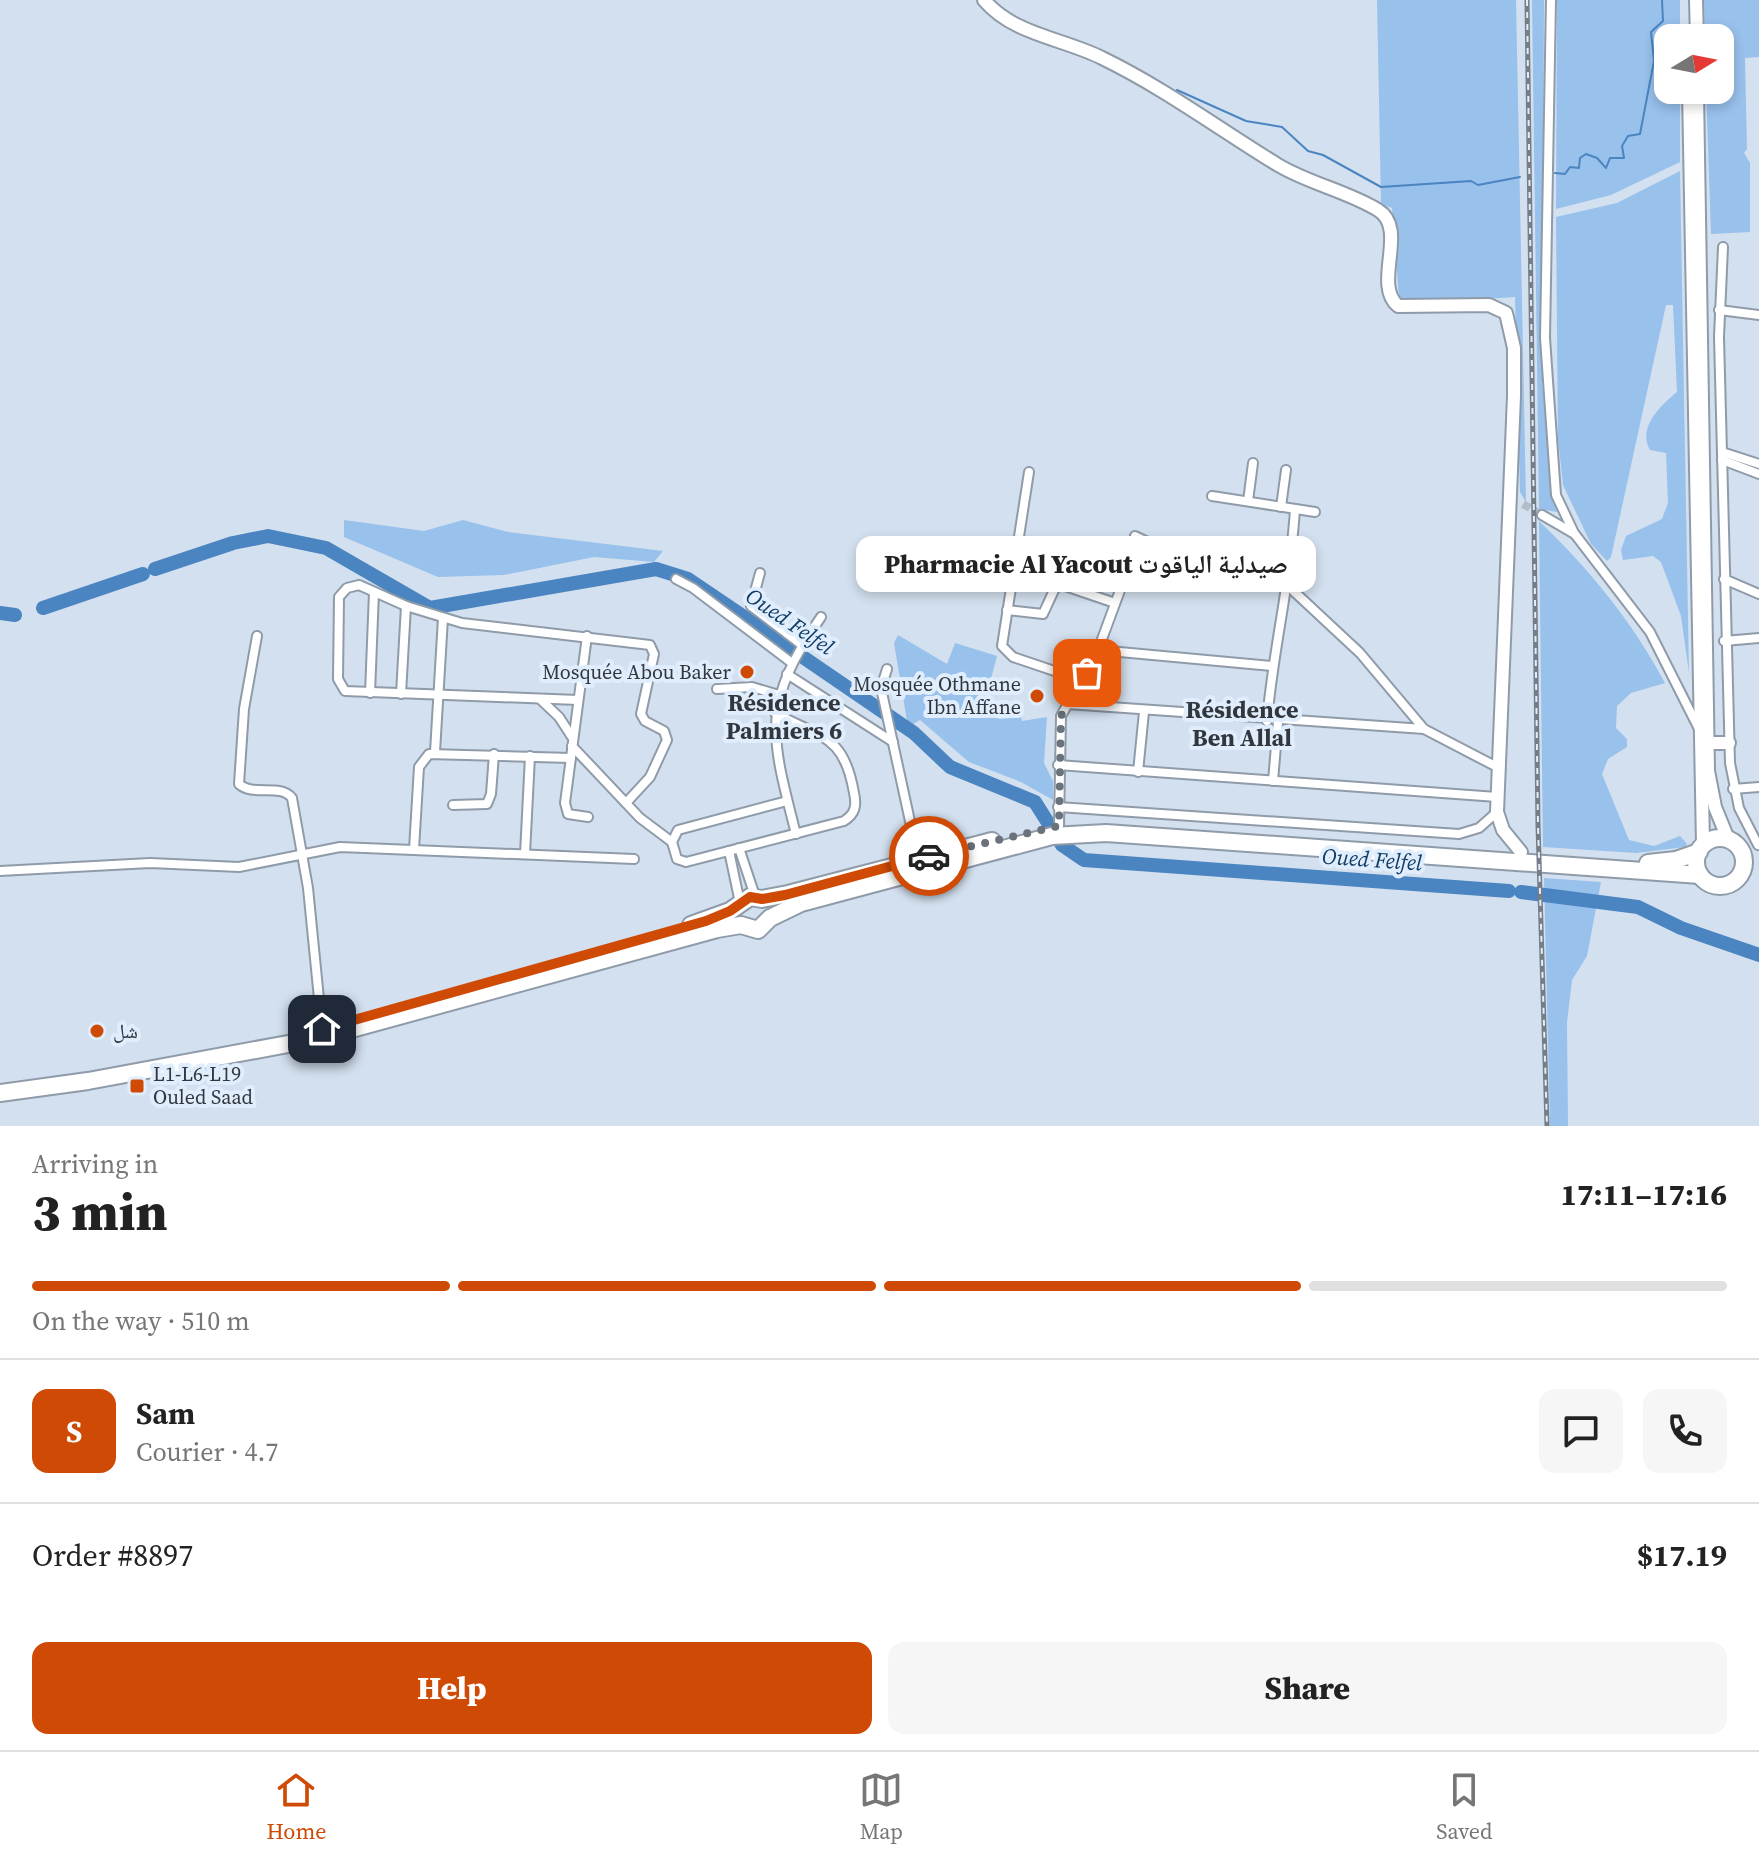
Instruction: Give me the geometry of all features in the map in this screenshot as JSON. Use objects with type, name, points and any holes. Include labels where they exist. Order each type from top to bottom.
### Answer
[{"type":"highway","points":[[0,1083],[242,1046],[322,1029],[706,921],[749,901],[918,858],[1054,830],[1521,852],[1653,863],[1701,848],[1717,838],[1758,845]]},
{"type":"highway","points":[[0,1093],[103,1079],[315,1039],[741,925],[758,930],[770,918],[801,903],[1054,830],[1700,875],[1719,886],[1734,882],[1741,874],[1759,866]]},
{"type":"highway","points":[[1732,841],[1744,855],[1741,874]]},
{"type":"highway","points":[[1700,875],[1697,866],[1701,848]]},
{"type":"highway","points":[[749,901],[769,907],[770,918]]},
{"type":"highway","points":[[741,925],[749,901]]},
{"type":"main road","points":[[984,0],[1018,28],[1103,58],[1197,110],[1280,166],[1377,209],[1389,226],[1391,296],[1398,306],[1489,305],[1503,309],[1510,320],[1514,348],[1517,501],[1497,812],[1503,830],[1521,852]]},
{"type":"main road","points":[[1688,0],[1689,24]]},
{"type":"main road","points":[[1696,0],[1697,24]]},
{"type":"main road","points":[[1689,104],[1701,848]]},
{"type":"main road","points":[[1697,104],[1708,743],[1712,796],[1732,841]]},
{"type":"main road","points":[[1708,743],[1729,743]]},
{"type":"street","points":[[1551,0],[1547,391],[1556,495],[1574,533],[1650,632],[1699,729]]},
{"type":"street","points":[[1723,247],[1719,310],[1724,641],[1729,743],[1733,789],[1758,845]]},
{"type":"street","points":[[1719,310],[1759,315]]},
{"type":"street","points":[[1722,456],[1759,464]]},
{"type":"street","points":[[1722,456],[1759,474]]},
{"type":"street","points":[[1248,501],[1253,463]]},
{"type":"street","points":[[1281,507],[1286,470]]},
{"type":"street","points":[[1029,472],[1002,646],[1013,657],[1084,681]]},
{"type":"street","points":[[1212,496],[1315,512]]},
{"type":"street","points":[[1267,721],[1272,666],[1292,564],[1295,509]]},
{"type":"street","points":[[1542,515],[1574,533]]},
{"type":"street","points":[[1054,830],[1058,807],[1061,716],[1084,681],[1098,650],[1135,536],[1175,555],[1258,573],[1286,584],[1360,653],[1424,729],[1499,768]]},
{"type":"street","points":[[760,573],[751,606],[800,648]]},
{"type":"street","points":[[676,579],[793,661]]},
{"type":"street","points":[[1724,579],[1759,594]]},
{"type":"street","points":[[1007,610],[1043,614],[1055,588],[1062,585],[1115,603]]},
{"type":"street","points":[[578,700],[345,691],[339,684],[339,597],[353,586],[443,618],[645,642],[654,654],[641,714],[645,721],[664,731],[667,740],[650,777],[626,803]]},
{"type":"street","points":[[370,693],[374,592]]},
{"type":"street","points":[[401,694],[406,606]]},
{"type":"street","points":[[796,834],[774,742],[775,713],[793,661],[821,617]]},
{"type":"street","points":[[435,752],[443,618]]},
{"type":"street","points":[[257,636],[244,709],[239,784],[245,790],[291,795],[303,853],[322,1029]]},
{"type":"street","points":[[587,636],[565,809],[573,816],[588,817]]},
{"type":"street","points":[[1724,641],[1759,638]]},
{"type":"street","points":[[1098,650],[1272,666]]},
{"type":"street","points":[[887,669],[882,691],[918,858]]},
{"type":"street","points":[[787,674],[892,738]]},
{"type":"street","points":[[717,689],[752,687],[779,695]]},
{"type":"street","points":[[540,699],[559,717],[573,742],[626,803],[672,842],[677,859],[683,862],[796,834],[848,818],[854,811],[855,797],[849,764],[840,749],[775,713]]},
{"type":"street","points":[[1067,704],[1278,722],[1424,729]]},
{"type":"street","points":[[1138,772],[1144,712]]},
{"type":"street","points":[[1273,781],[1278,722]]},
{"type":"street","points":[[414,849],[419,767],[425,757],[435,752],[571,758]]},
{"type":"street","points":[[453,805],[487,804],[491,794],[494,754]]},
{"type":"street","points":[[525,854],[530,756]]},
{"type":"street","points":[[1058,765],[1497,797]]},
{"type":"street","points":[[1733,789],[1759,787]]},
{"type":"street","points":[[672,842],[678,830],[787,801]]},
{"type":"street","points":[[1058,807],[1459,834],[1479,828],[1497,812]]},
{"type":"street","points":[[0,871],[150,863],[239,867],[340,847],[634,859]]},
{"type":"street","points":[[734,850],[749,901]]},
{"type":"street","points":[[734,850],[749,901]]},
{"type":"shaded area","points":[[1377,0],[1516,0],[1526,502],[1520,492],[1515,297],[1405,304],[1399,298],[1392,208],[1381,204]]},
{"type":"shaded area","points":[[1532,0],[1544,0],[1542,381],[1552,495],[1557,512],[1539,509]]},
{"type":"shaded area","points":[[1557,0],[1680,0],[1680,24],[1654,24],[1654,104],[1680,104],[1680,162],[1611,195],[1556,209]]},
{"type":"shaded area","points":[[1704,0],[1759,0],[1759,57],[1745,58],[1747,149],[1744,153],[1750,163],[1750,232],[1711,234],[1706,104],[1734,104],[1734,24],[1705,24]]},
{"type":"shaded area","points":[[1680,171],[1689,673],[1681,616],[1661,562],[1653,556],[1623,560],[1621,550],[1626,536],[1662,519],[1668,503],[1666,453],[1650,450],[1646,433],[1658,410],[1677,392],[1673,305],[1666,305],[1611,557],[1607,561],[1591,544],[1563,485],[1558,438],[1556,217],[1617,203]]},
{"type":"shaded area","points":[[344,520],[424,531],[463,520],[508,532],[663,551],[654,562],[594,557],[504,575],[438,577],[344,537]]},
{"type":"shaded area","points":[[1539,521],[1609,597],[1639,638],[1665,683],[1631,693],[1617,706],[1616,728],[1627,739],[1627,747],[1608,759],[1602,774],[1629,840],[1654,846],[1680,836],[1687,844],[1685,847],[1636,853],[1543,847]]},
{"type":"shaded area","points":[[898,635],[947,664],[955,643],[997,656],[982,713],[1000,719],[1021,717],[1022,721],[1047,717],[1044,763],[1053,781],[1053,800],[1021,782],[969,762],[920,720],[908,727],[894,643]]},
{"type":"shaded area","points":[[1544,878],[1601,882],[1587,956],[1572,980],[1567,1023],[1568,1126],[1550,1126]]},
{"type":"waterway","points":[[1555,173],[1565,174],[1570,167],[1579,168],[1580,158],[1586,154],[1597,158],[1606,168],[1610,158],[1624,158],[1622,146],[1628,136],[1640,134],[1654,61],[1651,32],[1663,21],[1662,0]]},
{"type":"waterway","points":[[1177,90],[1246,121],[1282,127],[1308,151],[1323,155],[1381,187],[1471,181],[1478,185],[1520,177]]},
{"type":"waterway","name":"Oued Felfel","points":[[155,569],[233,543],[268,536],[326,548],[430,608],[656,569],[688,579],[914,733],[950,767],[1035,802],[1062,845],[1084,860],[1509,891]]},
{"type":"waterway","name":"Oued Felfel","points":[[43,608],[143,574]]},
{"type":"waterway","name":"Oued Felfel","points":[[0,613],[15,615]]},
{"type":"waterway","name":"Oued Felfel","points":[[1521,892],[1638,907],[1681,928],[1759,955]]},
{"type":"tunnel","points":[[1523,504],[1542,515]]},
{"type":"railway","points":[[1527,0],[1538,825],[1547,1126]]},
{"type":"way so far","points":[[929,856],[1059,826],[1061,716],[1087,673]]},
{"type":"place","name":"Mosquée Abou Baker","points":[[747,672]]},
{"type":"place","name":"Pharmacie Al Yacout صيدلية الياقوت","points":[[1087,673]]},
{"type":"place","name":"Mosquée Othmane Ibn Affane","points":[[1037,696]]},
{"type":"place","name":"شل","points":[[97,1031]]},
{"type":"place","name":"L1-L6-L19 Ouled Saad","points":[[137,1086]]},
{"type":"district","name":"Résidence Palmiers 6","points":[[784,716]]},
{"type":"district","name":"Résidence Ben Allal","points":[[1242,723]]},
{"type":"route","points":[[322,1029],[706,921],[738,907],[750,897],[762,899],[785,895],[929,856]]}]
